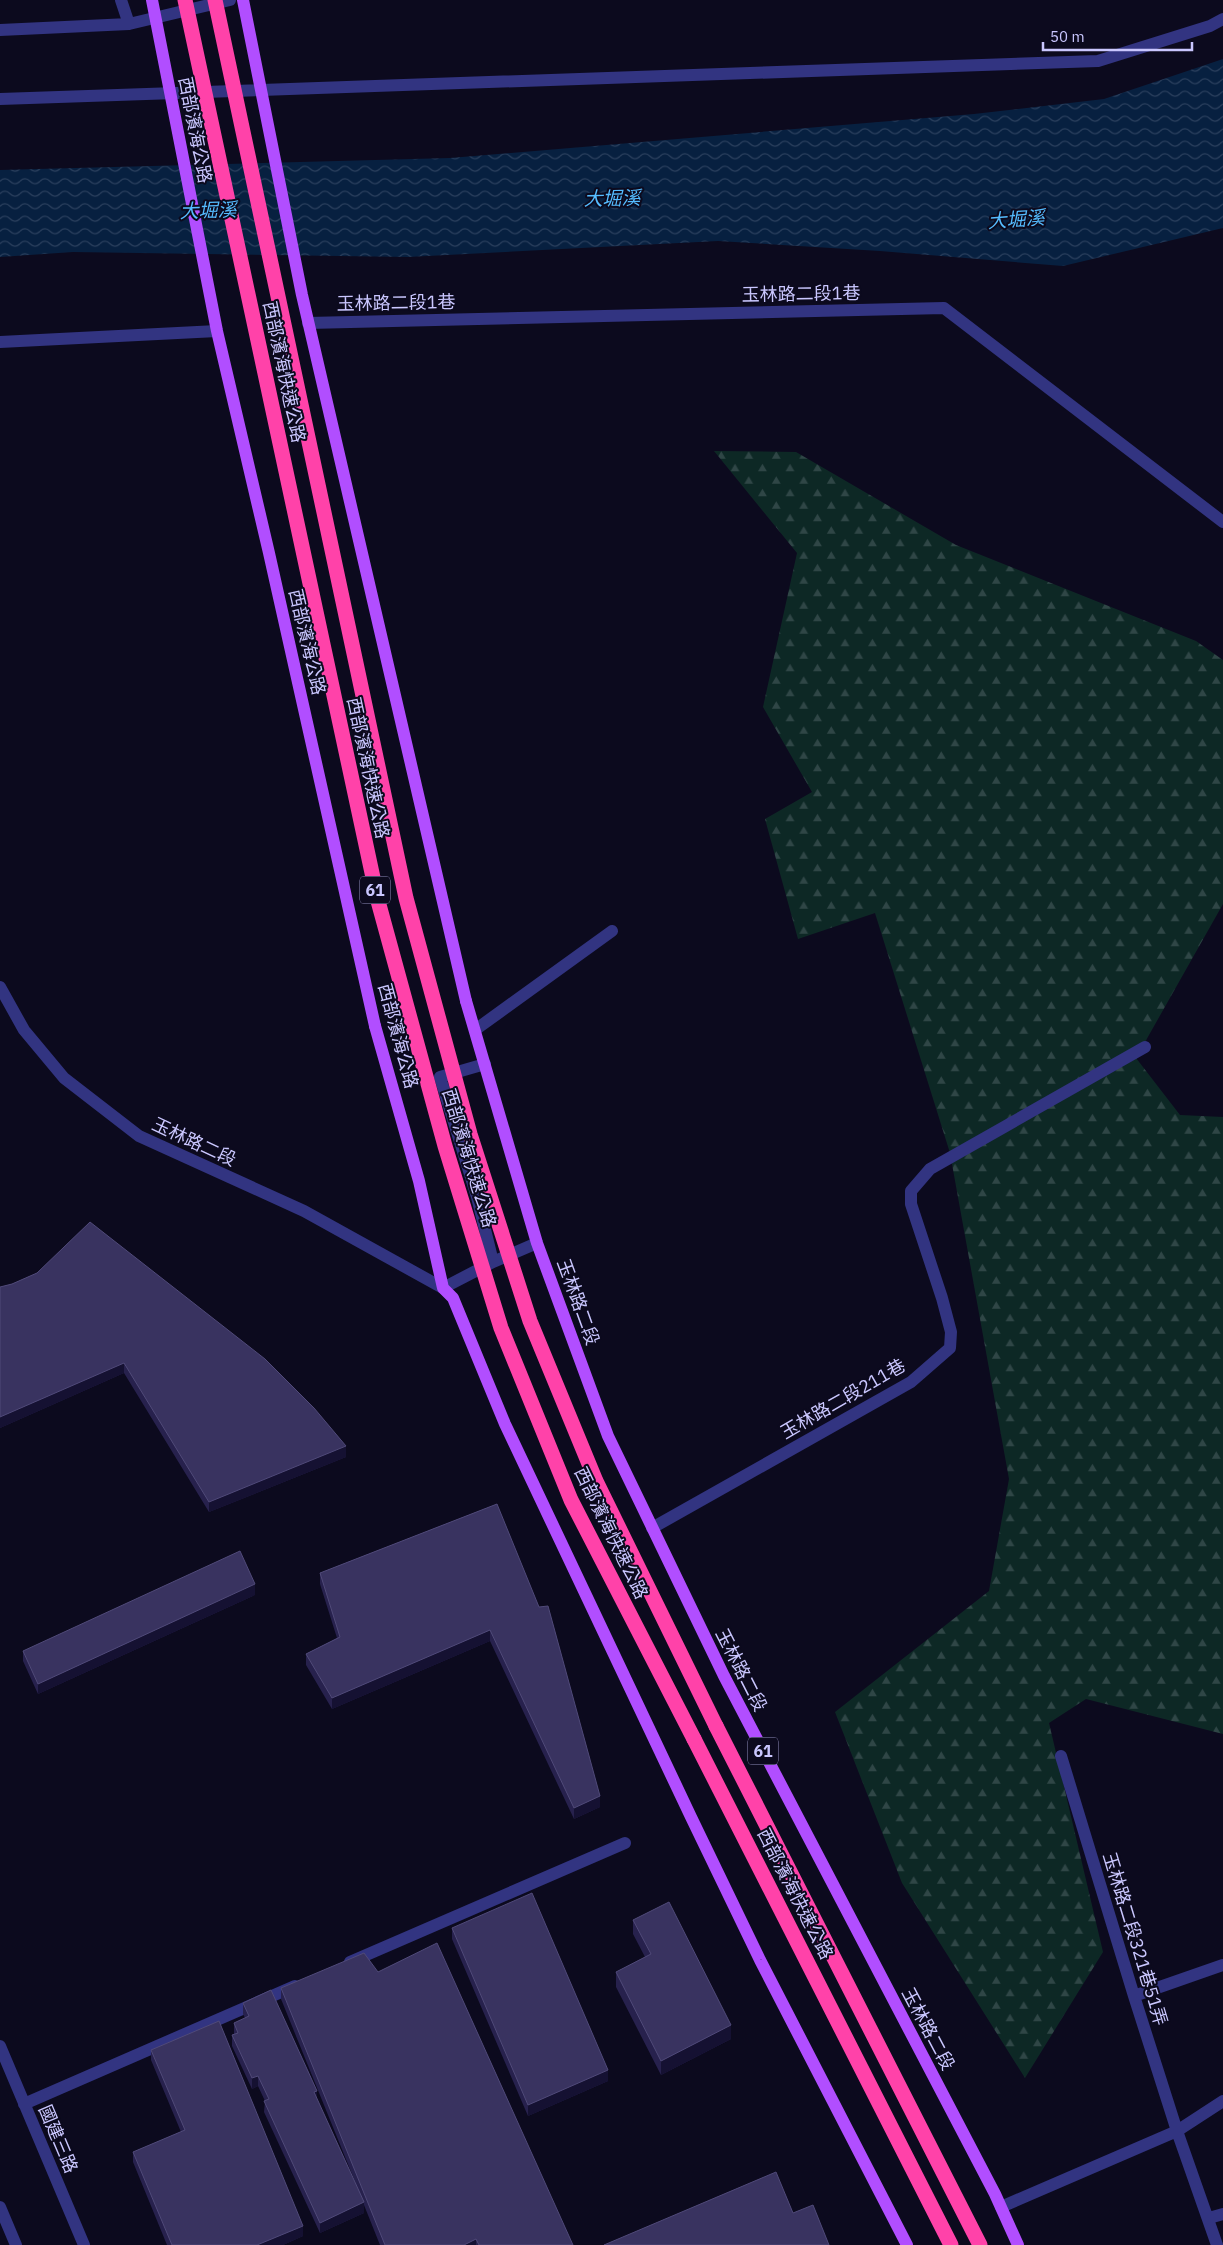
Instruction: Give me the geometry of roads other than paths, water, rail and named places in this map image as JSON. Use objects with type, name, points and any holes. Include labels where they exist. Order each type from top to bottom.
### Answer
[{"type":"highway","name":"西部濱海快速公路","points":[[185,0],[378,901],[445,1146],[501,1328],[571,1500],[952,2245]]},
{"type":"highway","name":"西部濱海快速公路","points":[[215,0],[406,898],[470,1134],[530,1321],[596,1481],[716,1726],[980,2245]]},
{"type":"main road","name":"西部濱海公路","points":[[152,0],[217,331],[375,1026],[419,1181],[443,1288]]},
{"type":"main road","name":"61","points":[[243,0],[308,323],[466,1001],[538,1243]]},
{"type":"main road","name":"玉林路二段","points":[[538,1243],[608,1436],[652,1528],[724,1676],[1001,2207],[1018,2245]]},
{"type":"main road","name":"玉林路二段","points":[[443,1288],[453,1298],[505,1424],[752,1942],[907,2245]]},
{"type":"street","points":[[121,0],[128,24]]},
{"type":"street","points":[[0,30],[128,24],[230,0]]},
{"type":"street","points":[[0,99],[1098,61],[1210,26],[1223,19]]},
{"type":"street","name":"玉林路二段1巷","points":[[308,323],[944,308],[1222,521]]},
{"type":"street","points":[[0,342],[217,331]]},
{"type":"street","points":[[474,1030],[612,931]]},
{"type":"street","name":"玉林路二段","points":[[0,987],[24,1030],[64,1078],[139,1136],[304,1211],[443,1288],[493,1262],[538,1243]]},
{"type":"street","name":"玉林路二段211巷","points":[[652,1528],[911,1382],[950,1348],[951,1332],[911,1204],[911,1191],[930,1169],[1145,1047]]},
{"type":"street","points":[[485,1064],[440,1077],[477,1197],[493,1262]]},
{"type":"street","name":"玉林路二段321巷51弄","points":[[1062,1756],[1134,1996],[1177,2131],[1217,2245]]},
{"type":"street","points":[[343,1965],[625,1843]]},
{"type":"street","points":[[1134,1996],[1223,1965]]},
{"type":"street","points":[[24,2104],[306,1981]]},
{"type":"street","name":"國建三路","points":[[0,2046],[84,2245]]},
{"type":"street","points":[[1001,2207],[1177,2131],[1223,2101]]},
{"type":"street","points":[[0,2207],[16,2245]]},
{"type":"street","points":[[1208,2218],[1223,2214]]},
{"type":"water","name":"大堀溪","points":[[1223,59],[1223,228],[1063,266],[880,251],[718,241],[408,257],[73,252],[0,257],[0,170],[450,158],[974,114],[1104,99]]}]
